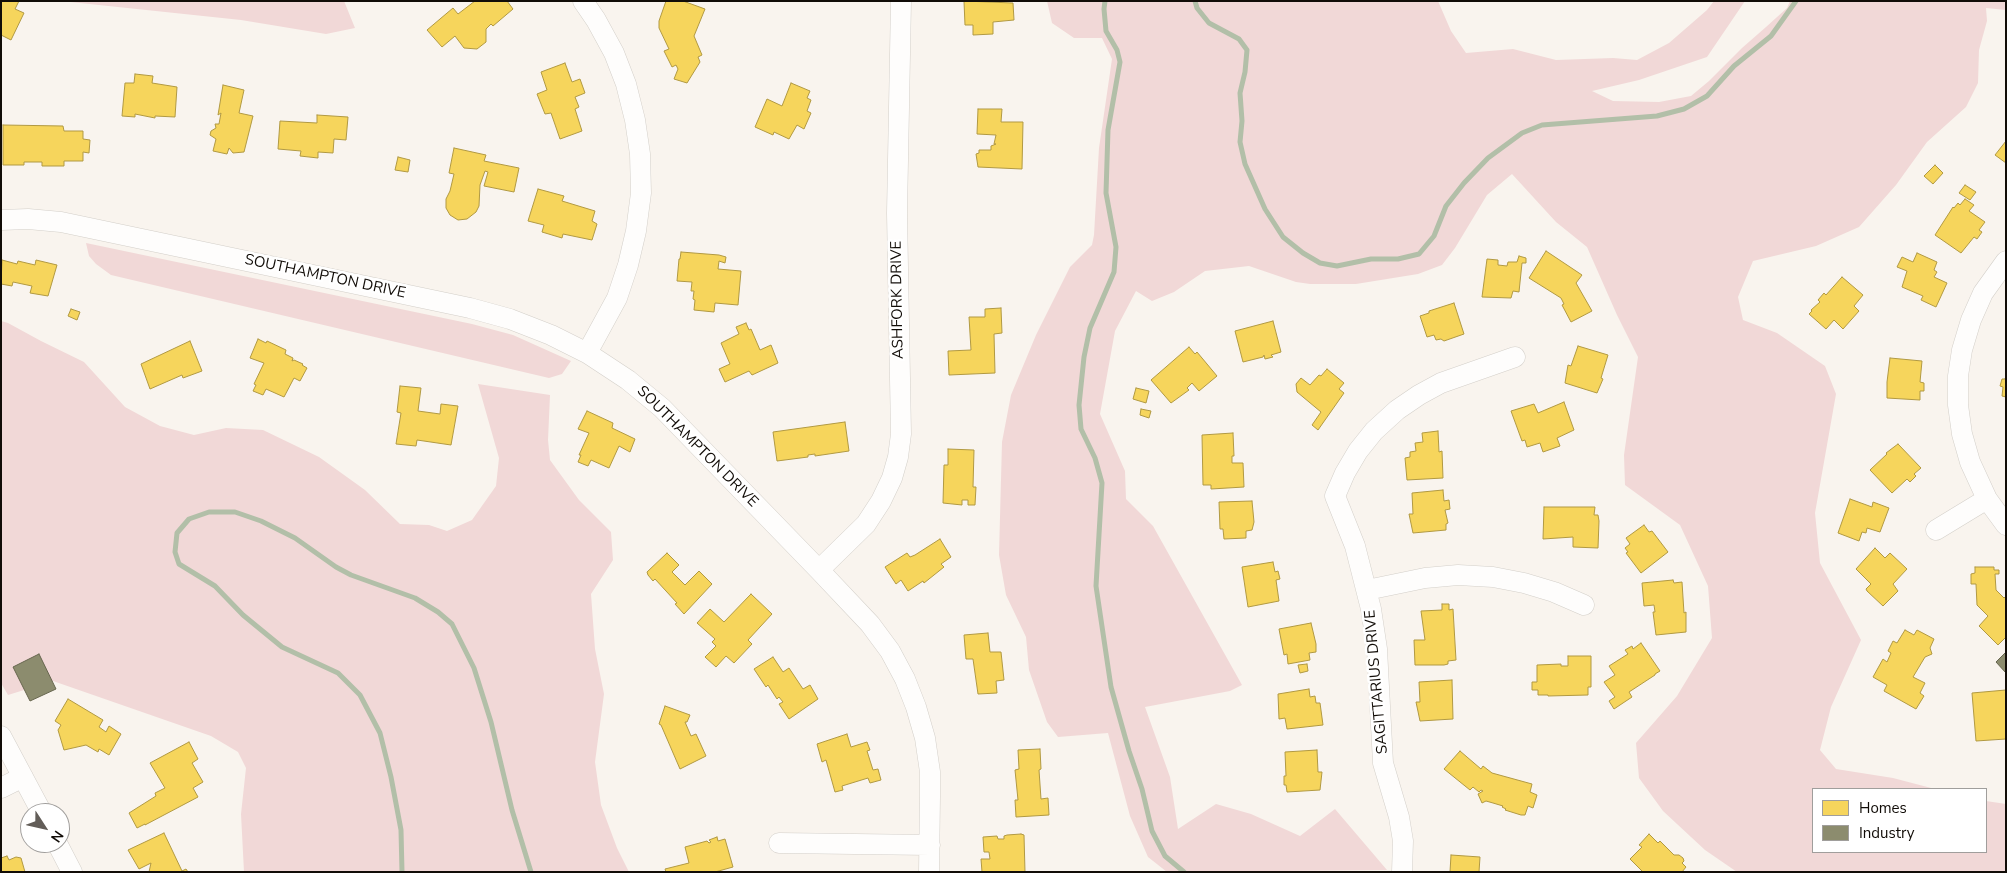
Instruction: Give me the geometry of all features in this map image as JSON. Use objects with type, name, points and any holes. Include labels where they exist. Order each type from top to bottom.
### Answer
[{"type":"street","points":[[583,1],[614,53],[626,84],[635,120],[640,154],[641,193],[636,231],[628,265],[617,298],[587,353]]},
{"type":"street","name":"ASHFORK DRIVE","points":[[819,570],[866,524],[881,502],[892,478],[898,457],[901,434],[897,213],[901,1]]},
{"type":"street","name":"SOUTHAMPTON DRIVE","points":[[1,220],[28,219],[61,222],[470,308],[510,319],[550,334],[587,353],[628,380],[662,408],[819,570],[870,624],[890,651],[911,693],[925,738],[930,772],[929,872]]},
{"type":"street","points":[[2006,261],[1983,293],[1971,320],[1962,350],[1958,376],[1958,405],[1962,434],[1970,462],[1987,499],[2006,525]]},
{"type":"street","name":"SAGITTARIUS DRIVE","points":[[1402,872],[1403,841],[1399,817],[1383,763],[1377,649],[1367,590],[1355,546],[1335,496],[1345,472],[1358,451],[1374,430],[1397,410],[1419,395],[1441,384],[1515,357]]},
{"type":"street","points":[[1936,530],[1987,499]]},
{"type":"street","points":[[1367,590],[1426,578],[1458,576],[1494,578],[1524,583],[1554,592],[1584,605]]},
{"type":"street","points":[[1,736],[37,803]]},
{"type":"street","points":[[1,788],[23,777]]},
{"type":"street","points":[[779,843],[930,845]]},
{"type":"street","points":[[62,853],[72,872]]},
{"type":"shaded area","points":[[61,1],[344,1],[355,28],[326,34],[241,20]]},
{"type":"shaded area","points":[[1047,1],[1438,1],[1451,31],[1466,53],[1513,49],[1556,60],[1613,58],[1637,60],[1669,43],[1707,10],[1714,1],[1745,1],[1707,57],[1639,80],[1592,91],[1613,101],[1659,102],[1691,96],[1787,8],[1790,1],[2006,1],[2006,10],[1986,8],[1987,21],[1979,50],[1978,83],[1966,107],[1927,142],[1896,185],[1859,227],[1816,246],[1753,261],[1738,297],[1743,320],[1777,333],[1825,366],[1836,394],[1815,513],[1820,563],[1861,640],[1831,707],[1820,750],[1836,769],[1893,778],[1931,788],[1812,788],[1812,853],[1987,853],[1987,801],[2006,804],[2006,872],[1737,872],[1705,850],[1663,811],[1639,778],[1636,743],[1677,696],[1712,638],[1708,586],[1680,525],[1625,485],[1624,455],[1638,357],[1587,247],[1556,222],[1512,174],[1487,195],[1455,248],[1442,265],[1418,274],[1356,284],[1310,284],[1296,282],[1249,266],[1205,271],[1174,292],[1152,301],[1136,291],[1115,331],[1100,414],[1125,471],[1126,499],[1153,526],[1242,685],[1230,691],[1145,707],[1170,777],[1178,829],[1216,804],[1251,814],[1300,836],[1335,809],[1387,870],[1167,872],[1148,857],[1130,816],[1108,733],[1058,737],[1047,722],[1029,670],[1026,637],[1006,595],[999,555],[1002,442],[1011,395],[1036,335],[1070,267],[1092,245],[1099,148],[1112,59],[1102,38],[1074,38],[1052,23]]},
{"type":"shaded area","points":[[86,243],[472,324],[513,335],[571,361],[562,374],[549,378],[111,275],[89,256]]},
{"type":"shaded area","points":[[1,321],[84,362],[125,407],[160,426],[194,435],[226,428],[263,430],[319,457],[365,490],[400,524],[429,525],[447,531],[472,520],[496,486],[499,458],[478,384],[550,395],[548,440],[550,460],[579,500],[611,532],[613,560],[591,594],[595,649],[604,694],[595,762],[601,805],[617,848],[629,872],[244,872],[241,814],[246,768],[238,752],[211,736],[53,681],[8,695],[1,683]]},
{"type":"building: Homes","points":[[1,1],[19,1],[15,9],[24,13],[11,40],[1,35]]},
{"type":"building: Homes","points":[[475,1],[507,1],[513,9],[493,26],[491,24],[486,29],[486,42],[477,49],[464,48],[455,36],[442,47],[427,30],[453,8],[458,14]]},
{"type":"building: Homes","points":[[666,1],[683,1],[705,9],[694,36],[702,55],[698,57],[700,62],[687,83],[674,79],[678,69],[676,65],[672,67],[664,51],[669,49],[659,28],[659,21]]},
{"type":"building: Homes","points":[[964,1],[1013,3],[1014,20],[993,22],[993,34],[973,35],[973,25],[965,25]]},
{"type":"building: Homes","points":[[565,63],[572,82],[580,79],[585,93],[575,97],[579,107],[575,109],[582,131],[560,139],[551,113],[545,114],[537,94],[547,90],[541,72]]},
{"type":"building: Homes","points":[[135,74],[153,76],[152,83],[177,87],[175,117],[155,116],[155,118],[135,114],[135,117],[122,116],[125,83],[134,83]]},
{"type":"building: Homes","points":[[791,83],[810,91],[807,98],[811,100],[807,111],[811,113],[804,129],[797,125],[789,139],[774,132],[773,135],[755,127],[767,99],[782,106]]},
{"type":"building: Homes","points":[[223,85],[244,90],[239,113],[253,116],[244,152],[233,153],[229,148],[227,154],[213,151],[216,139],[210,135],[211,131],[216,128],[215,124],[219,124],[221,113],[218,115]]},
{"type":"building: Homes","points":[[978,109],[1002,109],[1001,122],[1023,122],[1022,169],[978,167],[976,154],[979,153],[979,150],[991,150],[991,146],[996,144],[994,144],[996,135],[977,134]]},
{"type":"building: Homes","points":[[317,115],[348,117],[346,140],[334,139],[333,153],[318,152],[318,158],[300,156],[301,151],[278,149],[280,121],[317,123]]},
{"type":"building: Homes","points":[[3,125],[63,126],[64,131],[83,131],[83,139],[90,140],[89,153],[83,152],[83,161],[64,161],[64,166],[42,166],[42,162],[24,162],[24,165],[3,165]]},
{"type":"building: Homes","points":[[2006,141],[2006,163],[1995,155]]},
{"type":"building: Homes","points":[[454,148],[486,155],[484,161],[519,168],[514,192],[484,186],[488,172],[485,171],[480,185],[479,206],[476,212],[467,219],[458,220],[450,215],[446,208],[446,199],[454,174],[449,173]]},
{"type":"building: Homes","points":[[398,157],[410,160],[408,172],[395,170]]},
{"type":"building: Homes","points":[[1935,165],[1943,173],[1933,184],[1924,176]]},
{"type":"building: Homes","points":[[1965,185],[1976,192],[1970,200],[1959,193]]},
{"type":"building: Homes","points":[[538,189],[564,196],[562,201],[595,211],[592,221],[597,224],[592,240],[563,234],[562,238],[542,232],[544,225],[528,221]]},
{"type":"building: Homes","points":[[1965,199],[1974,205],[1969,211],[1985,222],[1979,230],[1982,232],[1977,239],[1974,237],[1961,253],[1935,235],[1953,207],[1958,203],[1960,205]]},
{"type":"building: Homes","points":[[1546,251],[1582,275],[1576,283],[1592,311],[1571,322],[1562,305],[1564,304],[1561,298],[1529,278]]},
{"type":"building: Homes","points":[[681,252],[726,257],[725,263],[719,261],[718,269],[741,271],[738,305],[715,303],[714,312],[694,310],[695,300],[693,299],[694,291],[691,291],[692,282],[677,281]]},
{"type":"building: Homes","points":[[1917,253],[1937,262],[1934,270],[1937,272],[1934,277],[1947,283],[1936,307],[1921,300],[1923,296],[1902,287],[1907,271],[1897,267],[1902,257],[1913,262]]},
{"type":"building: Homes","points":[[1519,256],[1526,258],[1526,263],[1522,263],[1519,292],[1513,291],[1511,298],[1482,297],[1487,259],[1498,260],[1498,265],[1507,266],[1508,262],[1517,262]]},
{"type":"building: Homes","points":[[2,260],[17,264],[18,261],[35,265],[36,260],[57,265],[48,296],[30,293],[32,286],[13,282],[12,286],[1,284]]},
{"type":"building: Homes","points":[[1842,277],[1863,295],[1854,306],[1859,311],[1843,329],[1834,320],[1826,329],[1809,314],[1820,302],[1818,300],[1824,293],[1826,295]]},
{"type":"building: Homes","points":[[1454,303],[1464,334],[1444,341],[1441,339],[1436,340],[1434,335],[1427,337],[1420,316]]},
{"type":"building: Homes","points":[[1001,308],[1002,333],[994,334],[995,373],[949,375],[948,351],[971,350],[969,317],[985,317],[985,309]]},
{"type":"building: Homes","points":[[71,309],[80,312],[77,320],[68,316]]},
{"type":"building: Homes","points":[[1273,321],[1281,352],[1271,355],[1273,357],[1265,359],[1264,355],[1263,357],[1243,362],[1235,331]]},
{"type":"building: Homes","points":[[746,323],[749,330],[751,329],[760,350],[771,345],[778,363],[752,375],[749,371],[725,382],[719,369],[730,364],[721,343],[739,334],[736,327]]},
{"type":"building: Homes","points":[[258,339],[286,350],[285,354],[293,358],[292,361],[303,364],[307,368],[300,381],[294,378],[284,397],[266,389],[263,395],[253,391],[256,385],[254,384],[264,363],[250,358]]},
{"type":"building: Homes","points":[[190,341],[202,371],[183,378],[182,375],[150,389],[141,364]]},
{"type":"building: Homes","points":[[1578,346],[1608,355],[1601,378],[1603,379],[1597,393],[1565,383],[1568,365],[1571,366]]},
{"type":"building: Homes","points":[[1189,347],[1195,354],[1197,352],[1217,376],[1199,391],[1192,383],[1187,388],[1189,390],[1171,403],[1151,380]]},
{"type":"building: Homes","points":[[1890,358],[1922,361],[1920,382],[1924,383],[1924,391],[1920,391],[1920,400],[1887,398]]},
{"type":"building: Homes","points":[[1327,369],[1344,383],[1339,389],[1344,393],[1318,430],[1312,425],[1321,412],[1297,392],[1296,384],[1301,378],[1310,385]]},
{"type":"building: Homes","points":[[2006,376],[2006,397],[2002,396],[2003,387],[2000,386],[2002,379],[2005,379]]},
{"type":"building: Homes","points":[[400,386],[421,388],[418,411],[440,414],[441,404],[458,406],[451,445],[417,440],[416,446],[396,444],[401,413],[397,412]]},
{"type":"building: Homes","points":[[1136,388],[1149,391],[1146,403],[1133,399]]},
{"type":"building: Homes","points":[[1564,402],[1574,430],[1557,438],[1560,446],[1543,452],[1540,443],[1527,447],[1525,440],[1522,441],[1511,411],[1534,404],[1538,413]]},
{"type":"building: Homes","points":[[1141,409],[1151,411],[1149,418],[1140,415]]},
{"type":"building: Homes","points":[[587,411],[613,423],[612,428],[635,439],[630,452],[619,446],[609,468],[591,460],[588,466],[578,462],[581,455],[579,455],[589,433],[578,429]]},
{"type":"building: Homes","points":[[845,422],[849,451],[815,456],[815,454],[808,455],[808,457],[777,461],[773,432]]},
{"type":"building: Homes","points":[[1438,431],[1439,452],[1442,451],[1443,478],[1407,480],[1405,458],[1410,457],[1410,452],[1416,451],[1415,443],[1423,442],[1422,433]]},
{"type":"building: Homes","points":[[1233,433],[1234,456],[1232,456],[1232,463],[1243,463],[1244,487],[1211,489],[1211,485],[1203,485],[1202,435]]},
{"type":"building: Homes","points":[[1898,444],[1921,468],[1914,474],[1916,476],[1910,482],[1907,479],[1892,493],[1870,470],[1886,453]]},
{"type":"building: Homes","points":[[948,449],[974,450],[973,487],[976,487],[975,505],[968,505],[968,500],[962,500],[962,505],[943,503],[944,465],[948,465]]},
{"type":"building: Homes","points":[[1443,490],[1444,501],[1449,500],[1450,509],[1445,510],[1448,523],[1446,524],[1446,530],[1413,533],[1409,514],[1413,514],[1412,493]]},
{"type":"building: Homes","points":[[1850,499],[1872,507],[1873,502],[1889,508],[1880,532],[1867,528],[1866,533],[1862,532],[1859,541],[1838,533]]},
{"type":"building: Homes","points":[[1252,501],[1254,522],[1252,530],[1246,531],[1246,538],[1224,539],[1223,529],[1220,529],[1219,502]]},
{"type":"building: Homes","points":[[1544,507],[1595,507],[1594,515],[1598,515],[1599,521],[1598,548],[1573,547],[1573,537],[1543,539]]},
{"type":"building: Homes","points":[[1644,525],[1649,532],[1652,531],[1668,552],[1641,573],[1626,553],[1628,552],[1625,548],[1630,544],[1626,538]]},
{"type":"building: Homes","points":[[940,539],[951,557],[941,564],[944,567],[924,583],[923,581],[908,591],[901,580],[896,584],[885,567],[907,553],[910,557],[915,555]]},
{"type":"building: Homes","points":[[1875,548],[1885,558],[1890,553],[1907,569],[1893,584],[1898,591],[1883,606],[1867,591],[1866,589],[1871,584],[1856,569]]},
{"type":"building: Homes","points":[[667,553],[679,565],[672,572],[685,585],[699,571],[712,584],[684,614],[675,604],[677,603],[655,579],[653,581],[647,572]]},
{"type":"building: Homes","points":[[1273,562],[1275,572],[1278,571],[1280,579],[1276,580],[1279,601],[1248,607],[1242,567]]},
{"type":"building: Homes","points":[[1975,567],[1994,567],[1994,570],[1999,570],[1999,574],[1995,574],[1996,590],[2004,598],[2006,596],[2006,637],[1998,645],[1979,626],[1988,616],[1977,605],[1976,584],[1971,584],[1971,574],[1975,573]]},
{"type":"building: Homes","points":[[1673,580],[1674,583],[1682,582],[1684,613],[1686,612],[1686,632],[1656,635],[1654,605],[1644,606],[1642,583]]},
{"type":"building: Homes","points":[[751,594],[772,614],[748,640],[752,644],[734,663],[726,656],[716,667],[705,657],[716,646],[712,642],[715,639],[697,623],[710,609],[724,622]]},
{"type":"building: Homes","points":[[1442,604],[1449,604],[1449,610],[1453,609],[1456,660],[1448,661],[1448,664],[1444,665],[1415,665],[1414,640],[1425,640],[1421,611],[1442,610]]},
{"type":"building: Homes","points":[[1311,623],[1316,652],[1309,653],[1310,660],[1288,664],[1287,654],[1284,655],[1279,629]]},
{"type":"building: Homes","points":[[1905,630],[1914,635],[1917,630],[1934,639],[1930,648],[1932,654],[1925,657],[1913,677],[1925,683],[1920,693],[1924,696],[1916,709],[1884,691],[1887,685],[1873,677],[1883,659],[1887,662],[1891,653],[1888,651],[1893,641],[1897,643]]},
{"type":"building: Homes","points":[[988,633],[990,652],[1001,652],[1004,680],[996,681],[997,693],[978,694],[973,659],[966,659],[964,635]]},
{"type":"building: Homes","points":[[1641,643],[1660,671],[1629,692],[1632,697],[1614,709],[1609,701],[1615,697],[1604,682],[1615,675],[1609,666],[1628,654],[1625,650],[1632,646],[1633,649]]},
{"type":"building: Homes","points":[[1568,656],[1591,656],[1591,687],[1588,687],[1588,695],[1548,696],[1538,695],[1538,690],[1532,690],[1532,682],[1537,682],[1537,665],[1561,664],[1561,666],[1568,666]]},
{"type":"building: Homes","points":[[773,657],[783,672],[789,668],[803,689],[810,685],[818,699],[789,719],[779,704],[783,702],[779,697],[777,699],[768,685],[766,687],[754,669]]},
{"type":"building: Homes","points":[[1307,664],[1308,671],[1300,673],[1298,665]]},
{"type":"building: Homes","points":[[1452,680],[1453,719],[1420,721],[1416,702],[1420,702],[1419,682]]},
{"type":"building: Homes","points":[[1309,689],[1310,697],[1315,696],[1316,703],[1320,703],[1323,725],[1287,729],[1285,718],[1279,719],[1278,694]]},
{"type":"building: Homes","points":[[2006,690],[2006,739],[1976,741],[1972,693]]},
{"type":"building: Homes","points":[[68,699],[103,720],[99,727],[106,732],[109,726],[121,734],[109,755],[99,749],[98,752],[86,745],[64,750],[58,730],[61,725],[55,721]]},
{"type":"building: Homes","points":[[665,706],[690,715],[687,722],[685,722],[691,736],[696,734],[706,756],[680,769],[659,724]]},
{"type":"building: Homes","points":[[847,734],[851,747],[867,742],[870,750],[867,751],[873,770],[878,769],[881,780],[870,783],[868,778],[842,786],[843,790],[835,792],[826,760],[822,762],[817,744]]},
{"type":"building: Homes","points":[[189,742],[198,759],[192,763],[203,782],[193,788],[198,797],[137,828],[129,813],[156,796],[155,793],[165,788],[150,763]]},
{"type":"building: Homes","points":[[1040,749],[1041,799],[1048,798],[1049,815],[1016,817],[1015,800],[1018,800],[1015,770],[1019,769],[1018,750]]},
{"type":"building: Homes","points":[[1317,750],[1318,772],[1322,772],[1320,790],[1287,792],[1286,785],[1284,785],[1284,776],[1286,776],[1285,752]]},
{"type":"building: Homes","points":[[1460,751],[1481,769],[1483,766],[1492,773],[1532,784],[1530,792],[1537,795],[1533,808],[1528,806],[1525,815],[1521,815],[1505,810],[1503,806],[1486,801],[1482,803],[1478,794],[1483,791],[1479,792],[1473,787],[1470,790],[1444,769]]},
{"type":"building: Homes","points":[[164,833],[182,871],[186,869],[188,872],[149,872],[151,863],[139,869],[128,850]]},
{"type":"building: Homes","points":[[1649,834],[1658,843],[1660,841],[1674,855],[1679,855],[1683,858],[1684,861],[1682,863],[1686,867],[1682,872],[1643,872],[1630,859],[1642,847],[1639,845]]},
{"type":"building: Homes","points":[[1007,835],[1024,835],[1025,872],[982,872],[981,859],[990,859],[989,852],[984,852],[983,837],[997,836],[998,839],[1004,839],[1004,836]]},
{"type":"building: Homes","points":[[717,837],[718,841],[725,839],[733,867],[715,872],[666,872],[665,869],[689,863],[685,847],[707,841],[709,843],[711,842],[709,840]]},
{"type":"building: Homes","points":[[1451,855],[1480,857],[1479,872],[1450,872]]},
{"type":"building: Homes","points":[[7,856],[9,860],[16,857],[21,858],[25,872],[1,872],[1,858]]},
{"type":"building: Industry","points":[[2006,652],[2006,673],[1996,662]]},
{"type":"building: Industry","points":[[39,654],[56,689],[30,701],[13,667]]},
{"type":"waterway","points":[[1105,1],[1106,31],[1117,50],[1120,62],[1108,130],[1106,193],[1116,247],[1114,272],[1090,328],[1084,357],[1079,405],[1081,429],[1095,458],[1102,483],[1096,586],[1111,687],[1142,789],[1152,831],[1165,856],[1184,872]]},
{"type":"waterway","points":[[1195,1],[1197,8],[1209,23],[1239,39],[1247,50],[1245,72],[1240,93],[1242,121],[1240,142],[1245,164],[1265,209],[1283,237],[1303,253],[1320,263],[1337,266],[1371,259],[1398,259],[1419,254],[1434,236],[1446,206],[1464,183],[1488,158],[1522,133],[1542,125],[1657,116],[1684,109],[1707,96],[1734,66],[1771,36],[1796,1]]},
{"type":"waterway","points":[[402,872],[401,830],[391,777],[380,733],[360,695],[338,673],[282,647],[243,615],[215,586],[179,564],[175,552],[177,533],[189,519],[209,512],[235,512],[261,521],[295,538],[336,567],[351,575],[415,598],[438,612],[452,624],[474,668],[491,722],[512,810],[531,872]]}]
